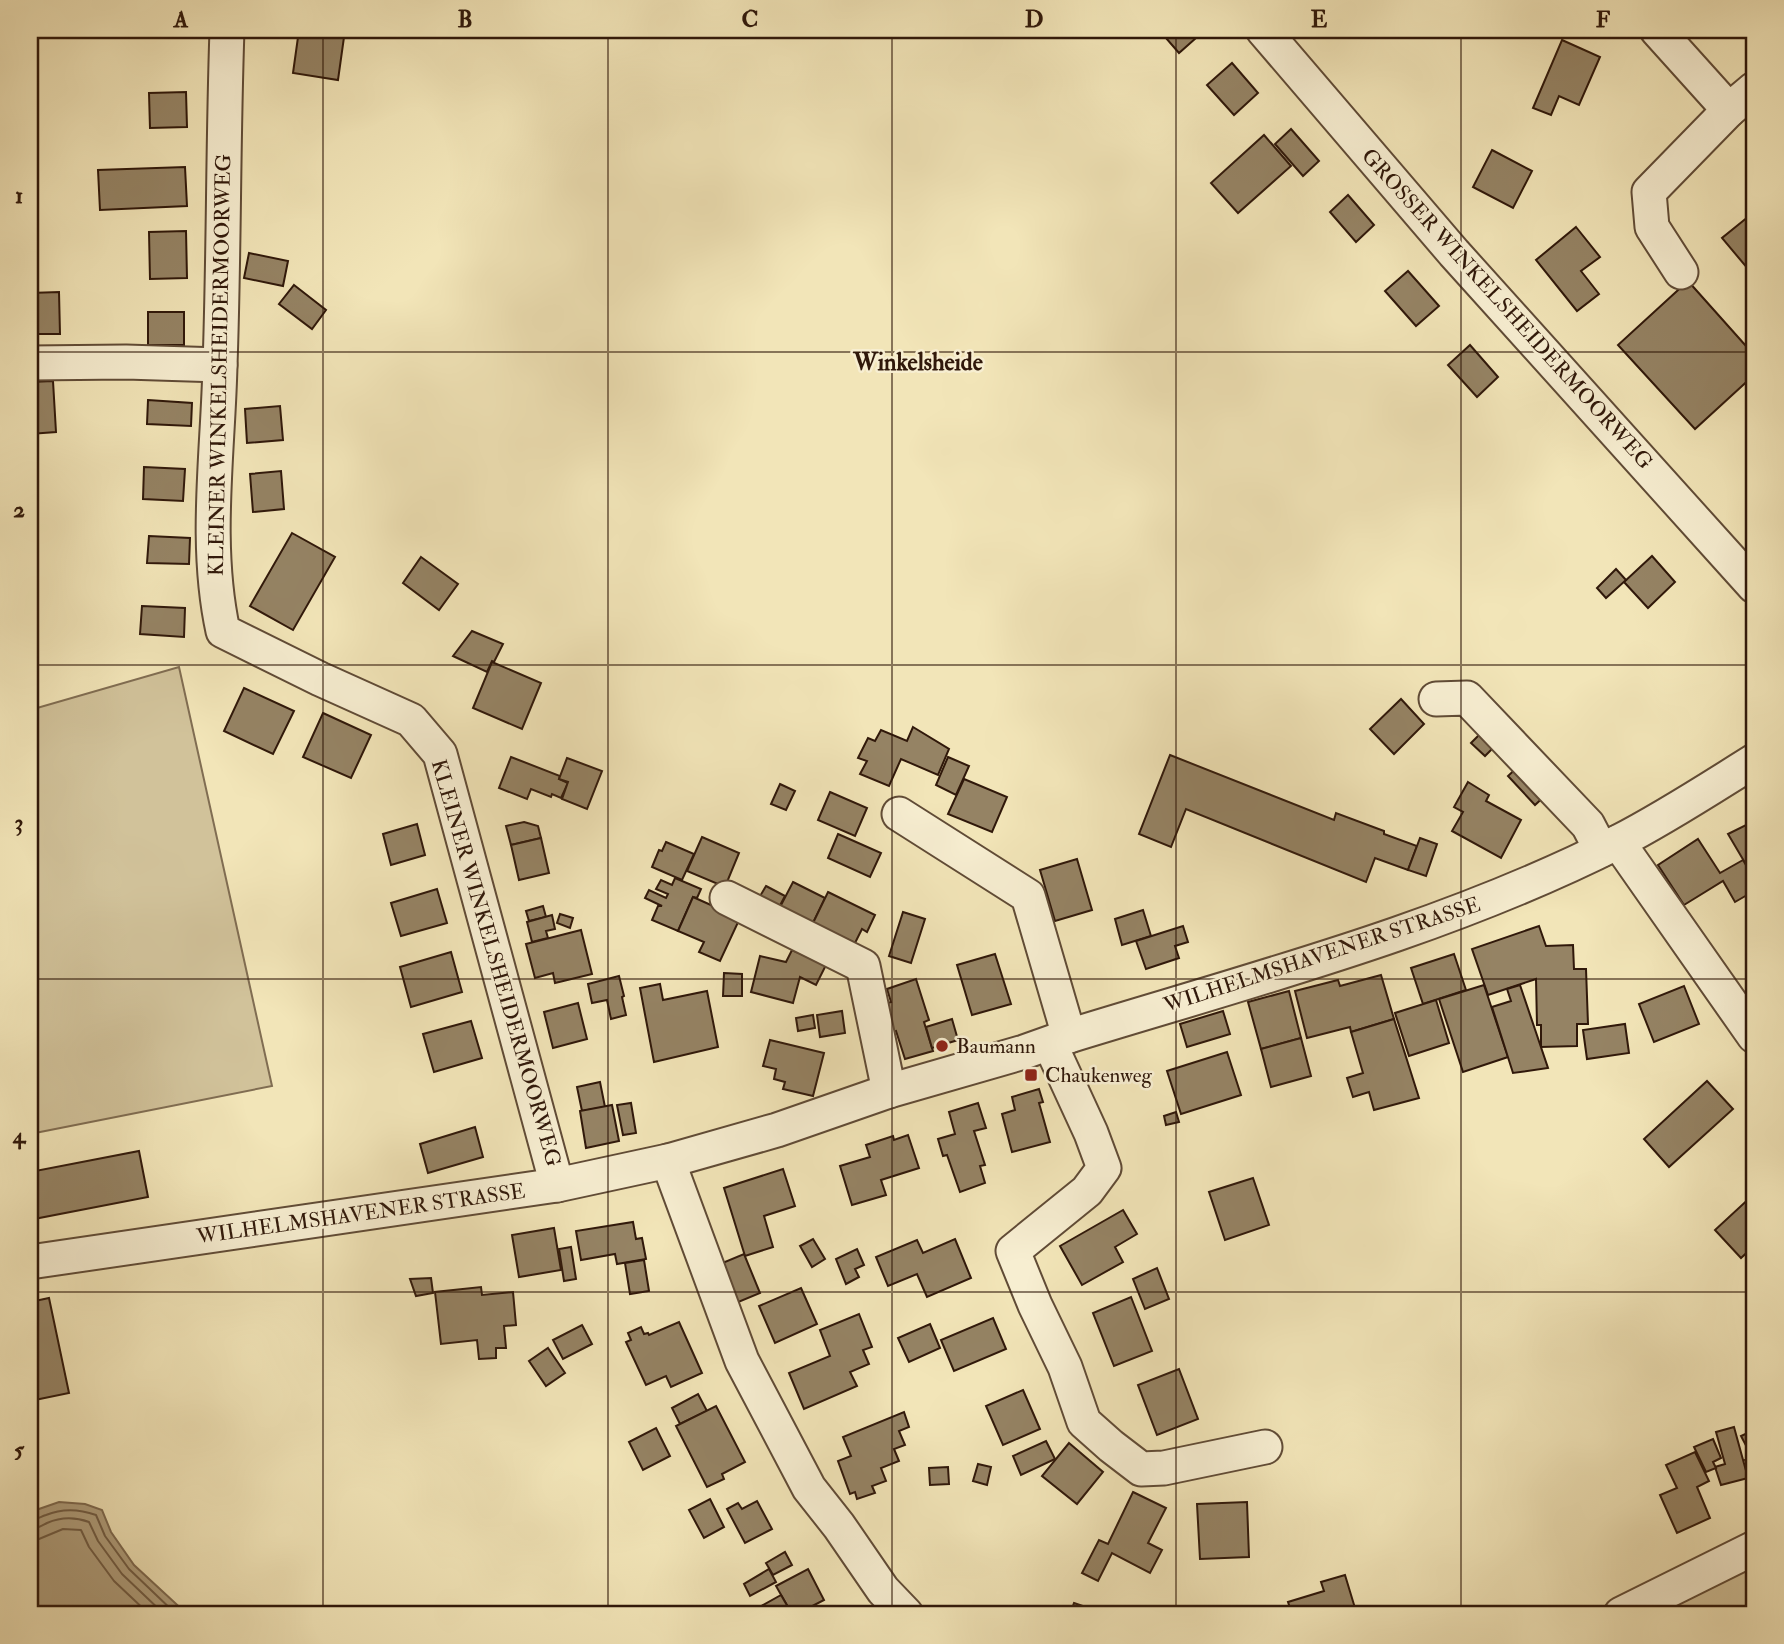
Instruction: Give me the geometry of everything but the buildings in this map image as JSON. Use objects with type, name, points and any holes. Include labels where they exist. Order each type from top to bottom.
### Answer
[{"type":"street","name":"KLEINER WINKELSHEIDERMOORWEG","points":[[227,30],[220,365],[213,542],[217,602],[223,631],[411,720],[440,754],[557,1185]]},
{"type":"street","name":"GROSSER WINKELSHEIDERMOORWEG","points":[[1263,30],[1454,253],[1754,586]]},
{"type":"street","points":[[1657,30],[1729,110]]},
{"type":"street","points":[[1681,272],[1652,227],[1649,192],[1729,110],[1754,89]]},
{"type":"street","points":[[30,363],[220,365]]},
{"type":"street","points":[[1436,699],[1467,698],[1609,846],[1754,1036]]},
{"type":"street","name":"WILHELMSHAVENER STRASSE","points":[[30,1262],[557,1185],[668,1161],[778,1130],[890,1091],[1390,937],[1504,894],[1609,846],[1679,808],[1754,761]]},
{"type":"street","points":[[899,814],[1028,895],[1059,1040],[1104,1168],[1087,1191],[1013,1251],[1065,1367],[1084,1422],[1141,1469],[1164,1468],[1265,1447]]},
{"type":"street","points":[[727,898],[863,966],[890,1091]]},
{"type":"street","points":[[668,1161],[741,1361],[809,1488],[883,1590],[906,1614]]},
{"type":"street","points":[[1621,1614],[1754,1548]]},
{"type":"shaded area","points":[[179,667],[272,1086],[30,1134],[30,710]]},
{"type":"shaded area","points":[[1754,1560],[1754,1614],[1641,1614]]},
{"type":"water","points":[[59,1502],[85,1504],[102,1510],[111,1532],[134,1565],[187,1614],[30,1614],[30,1515]]},
{"type":"place","name":"Baumann","points":[[942,1046]]},
{"type":"place","name":"Chaukenweg","points":[[1031,1075]]},
{"type":"district","name":"Winkelsheide","points":[[918,362]]}]
